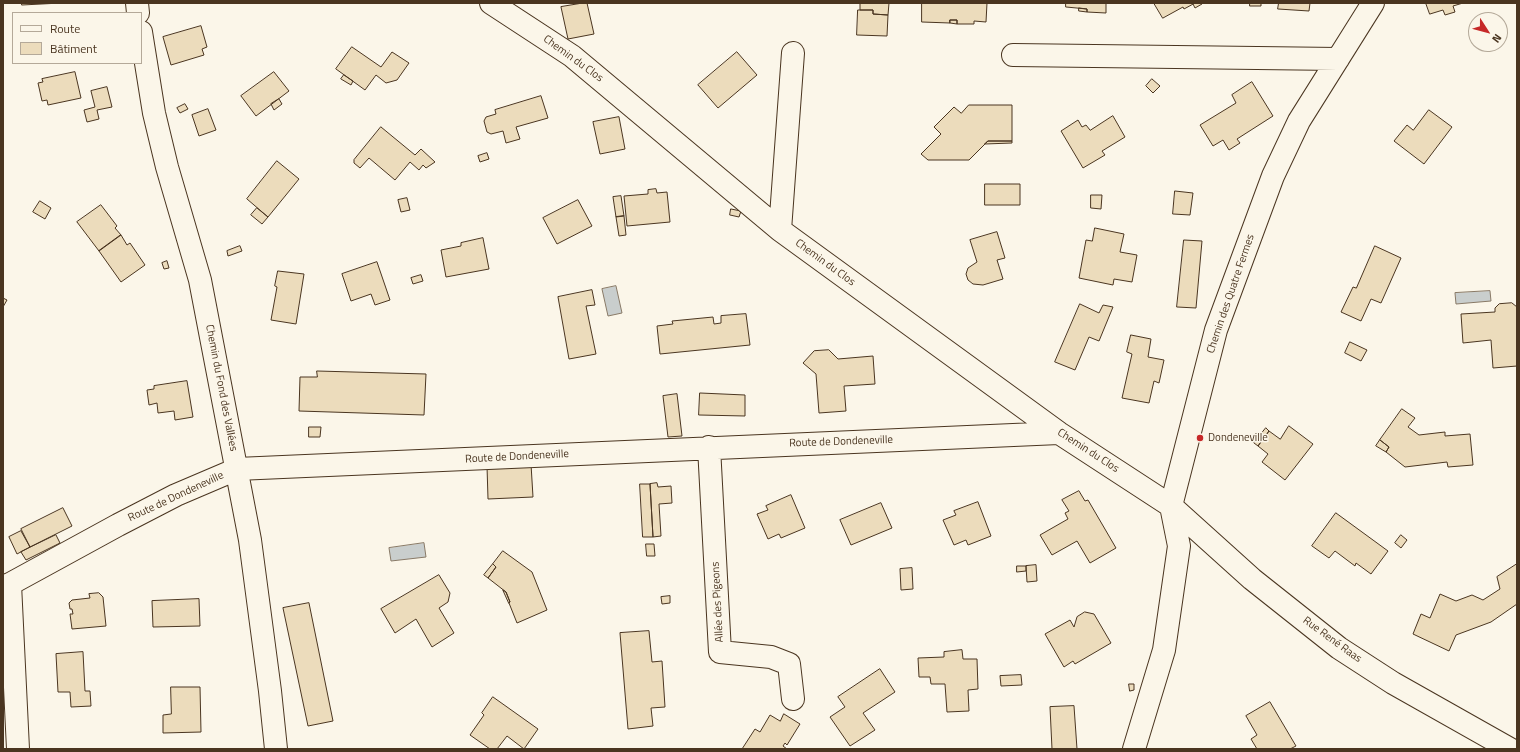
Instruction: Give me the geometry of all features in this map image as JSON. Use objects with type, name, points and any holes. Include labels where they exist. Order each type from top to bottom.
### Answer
[{"type":"street","name":"Chemin du Clos","points":[[491,3],[572,56],[780,230],[1059,433],[1171,506]]},
{"type":"street","name":"Chemin des Quatre Fermes","points":[[1134,749],[1164,650],[1179,546],[1171,506],[1216,330],[1267,190],[1299,121],[1373,3]]},
{"type":"street","name":"Chemin du Fond des Vallées","points":[[142,38],[154,113],[167,167],[200,280],[237,469],[250,540],[270,691],[276,749]]},
{"type":"street","points":[[780,230],[793,53]]},
{"type":"street","points":[[1013,55],[1338,59]]},
{"type":"street","name":"Route de Dondeneville","points":[[6,585],[176,495],[237,469],[709,447],[1059,433]]},
{"type":"street","name":"Allée des Pigeons","points":[[709,447],[720,652],[771,657],[789,664],[793,699]]},
{"type":"street","name":"Rue René Raas","points":[[1171,506],[1252,579],[1339,648],[1393,684],[1510,749]]},
{"type":"street","points":[[6,585],[18,749]]},
{"type":"shaded area","points":[[616,286],[622,313],[608,316],[602,289]]},
{"type":"shaded area","points":[[1490,291],[1491,301],[1456,304],[1455,293]]},
{"type":"shaded area","points":[[424,543],[426,557],[391,561],[389,548]]},
{"type":"building","points":[[22,3],[61,3],[22,5]]},
{"type":"building","points":[[587,3],[594,34],[568,39],[561,7]]},
{"type":"building","points":[[860,3],[889,3],[888,15],[873,14],[873,10],[860,10]]},
{"type":"building","points":[[922,3],[987,3],[986,22],[974,21],[974,24],[957,24],[957,20],[950,20],[950,23],[922,22]]},
{"type":"building","points":[[1066,3],[1106,3],[1106,13],[1087,12],[1087,9],[1066,7]]},
{"type":"building","points":[[1154,3],[1195,3],[1184,9],[1183,7],[1163,18]]},
{"type":"building","points":[[1250,3],[1261,3],[1261,6],[1250,6]]},
{"type":"building","points":[[1279,3],[1310,3],[1309,11],[1278,9]]},
{"type":"building","points":[[1426,3],[1463,3],[1453,6],[1455,12],[1445,15],[1443,10],[1430,14]]},
{"type":"building","points":[[1193,4],[1202,4],[1195,8]]},
{"type":"building","points":[[1079,8],[1087,9],[1087,12],[1079,11]]},
{"type":"building","points":[[858,10],[873,10],[873,14],[888,15],[887,36],[857,35]]},
{"type":"building","points":[[950,20],[957,20],[957,24],[950,23]]},
{"type":"building","points":[[201,26],[207,47],[202,49],[204,55],[171,65],[163,37]]},
{"type":"building","points":[[352,47],[381,67],[392,52],[409,63],[397,80],[386,83],[376,75],[365,90],[336,69]]},
{"type":"building","points":[[737,52],[757,75],[718,108],[698,85]]},
{"type":"building","points":[[75,72],[81,98],[48,105],[47,100],[42,101],[38,83],[43,82],[42,79]]},
{"type":"building","points":[[274,72],[289,91],[256,116],[241,96]]},
{"type":"building","points":[[344,75],[353,81],[351,85],[341,79]]},
{"type":"building","points":[[1152,79],[1160,86],[1153,93],[1146,86]]},
{"type":"building","points":[[1252,82],[1273,116],[1237,139],[1240,143],[1229,150],[1223,140],[1213,146],[1200,125],[1236,103],[1232,95]]},
{"type":"building","points":[[107,87],[112,107],[97,110],[99,119],[87,122],[84,110],[95,107],[91,91]]},
{"type":"building","points":[[541,96],[548,118],[516,127],[520,139],[506,143],[503,131],[491,134],[487,132],[484,121],[486,117],[496,114],[495,110]]},
{"type":"building","points":[[279,99],[282,104],[274,110],[271,104]]},
{"type":"building","points":[[185,104],[188,109],[180,113],[177,108]]},
{"type":"building","points":[[969,105],[1012,105],[1012,141],[988,141],[969,160],[928,160],[921,154],[941,134],[934,127],[954,107],[961,113]]},
{"type":"building","points":[[208,109],[216,130],[199,136],[192,115]]},
{"type":"building","points":[[1429,110],[1452,127],[1424,164],[1394,141],[1407,125],[1413,130]]},
{"type":"building","points":[[1113,116],[1125,137],[1102,151],[1105,155],[1083,168],[1061,131],[1078,120],[1082,127],[1086,125],[1090,130]]},
{"type":"building","points":[[619,117],[625,149],[600,154],[593,122]]},
{"type":"building","points":[[381,127],[415,155],[421,149],[435,162],[426,168],[423,165],[419,170],[410,162],[395,180],[369,158],[360,168],[354,163],[354,160]]},
{"type":"building","points":[[988,141],[1012,141],[1012,143],[985,144]]},
{"type":"building","points":[[487,153],[489,159],[480,162],[478,156]]},
{"type":"building","points":[[277,161],[299,179],[268,217],[247,199]]},
{"type":"building","points":[[985,184],[1020,184],[1020,205],[985,205]]},
{"type":"building","points":[[656,189],[657,193],[667,192],[670,222],[627,226],[624,196],[648,194],[648,190]]},
{"type":"building","points":[[1175,191],[1193,193],[1190,215],[1173,214]]},
{"type":"building","points":[[1091,195],[1102,195],[1101,209],[1091,208]]},
{"type":"building","points":[[621,196],[624,216],[616,217],[613,197]]},
{"type":"building","points":[[407,198],[410,210],[401,212],[398,200]]},
{"type":"building","points":[[578,200],[592,226],[557,244],[543,218]]},
{"type":"building","points":[[40,201],[51,208],[45,219],[33,212]]},
{"type":"building","points":[[101,205],[117,226],[115,228],[121,235],[99,251],[77,222]]},
{"type":"building","points":[[257,208],[268,217],[262,224],[251,215]]},
{"type":"building","points":[[731,209],[741,211],[739,217],[730,215]]},
{"type":"building","points":[[624,216],[626,235],[619,236],[616,217]]},
{"type":"building","points":[[1095,228],[1124,234],[1120,252],[1137,255],[1132,282],[1114,279],[1113,285],[1079,278],[1086,240],[1092,241]]},
{"type":"building","points":[[997,232],[1005,258],[997,260],[1003,279],[983,285],[973,284],[968,280],[966,274],[968,268],[977,262],[970,240]]},
{"type":"building","points":[[121,235],[127,245],[130,243],[145,265],[121,282],[99,251]]},
{"type":"building","points":[[483,238],[489,269],[446,277],[441,250],[461,246],[461,243]]},
{"type":"building","points":[[1184,240],[1202,241],[1196,308],[1177,307]]},
{"type":"building","points":[[240,246],[242,251],[228,256],[227,251]]},
{"type":"building","points":[[1375,246],[1401,258],[1381,303],[1371,299],[1361,321],[1341,312],[1353,287],[1356,288]]},
{"type":"building","points":[[167,261],[169,268],[164,269],[162,263]]},
{"type":"building","points":[[377,262],[390,300],[375,305],[371,294],[351,301],[342,274]]},
{"type":"building","points":[[278,271],[304,274],[296,324],[271,320],[277,287],[275,286]]},
{"type":"building","points":[[421,275],[423,281],[413,284],[411,278]]},
{"type":"building","points":[[592,290],[595,305],[586,306],[596,354],[569,359],[558,297]]},
{"type":"building","points":[[3,298],[7,300],[3,307]]},
{"type":"building","points":[[1512,303],[1517,307],[1517,366],[1493,368],[1491,340],[1463,343],[1461,314],[1495,312],[1495,308],[1499,304]]},
{"type":"building","points":[[1080,304],[1099,313],[1103,305],[1113,307],[1099,341],[1089,337],[1075,370],[1055,362]]},
{"type":"building","points":[[746,314],[750,345],[660,354],[657,326],[673,324],[672,321],[713,317],[714,324],[721,323],[721,316]]},
{"type":"building","points":[[1131,335],[1151,339],[1148,357],[1164,360],[1159,383],[1154,381],[1149,403],[1122,398],[1132,354],[1127,352]]},
{"type":"building","points":[[1350,342],[1367,350],[1361,361],[1345,353]]},
{"type":"building","points":[[829,350],[838,359],[873,356],[875,384],[844,386],[846,411],[819,413],[816,374],[803,363],[814,351]]},
{"type":"building","points":[[317,371],[426,374],[424,415],[299,411],[300,377],[317,377]]},
{"type":"building","points":[[187,381],[193,417],[175,420],[174,411],[158,413],[157,403],[149,405],[147,390],[154,389],[154,386]]},
{"type":"building","points":[[700,393],[745,395],[745,416],[699,415]]},
{"type":"building","points":[[677,394],[682,436],[668,437],[663,396]]},
{"type":"building","points":[[1402,409],[1415,418],[1408,427],[1419,435],[1445,432],[1445,436],[1470,434],[1473,465],[1448,467],[1447,462],[1405,467],[1386,452],[1389,447],[1380,440]]},
{"type":"building","points":[[1289,426],[1313,444],[1285,480],[1262,462],[1268,454],[1258,446],[1269,431],[1280,439]]},
{"type":"building","points":[[309,427],[321,427],[320,437],[309,437]]},
{"type":"building","points":[[1266,428],[1269,431],[1258,446],[1254,443]]},
{"type":"building","points":[[1380,440],[1389,447],[1386,452],[1376,446]]},
{"type":"building","points":[[531,464],[533,497],[488,499],[487,466]]},
{"type":"building","points":[[657,483],[658,487],[671,486],[672,503],[659,504],[661,536],[653,537],[650,484]]},
{"type":"building","points":[[640,484],[650,484],[653,537],[643,537]]},
{"type":"building","points":[[1079,491],[1085,501],[1088,500],[1116,548],[1090,563],[1077,541],[1052,555],[1040,535],[1068,519],[1065,513],[1069,511],[1062,500]]},
{"type":"building","points":[[791,495],[805,528],[781,538],[779,534],[768,539],[757,514],[768,510],[766,506]]},
{"type":"building","points":[[978,502],[991,536],[968,545],[966,540],[954,545],[943,520],[956,515],[954,511]]},
{"type":"building","points":[[881,503],[892,528],[851,545],[840,520]]},
{"type":"building","points":[[63,508],[72,526],[30,547],[21,529]]},
{"type":"building","points":[[1336,513],[1388,551],[1371,574],[1356,563],[1355,566],[1335,551],[1329,558],[1312,546]]},
{"type":"building","points":[[21,531],[30,547],[17,554],[9,537]]},
{"type":"building","points":[[56,535],[60,543],[26,560],[21,552]]},
{"type":"building","points":[[1401,535],[1407,540],[1401,548],[1395,543]]},
{"type":"building","points":[[646,544],[654,544],[655,556],[647,556]]},
{"type":"building","points":[[503,551],[532,572],[547,610],[517,623],[506,592],[488,578],[496,567],[493,564]]},
{"type":"building","points":[[493,564],[496,567],[488,578],[484,575]]},
{"type":"building","points":[[1517,564],[1517,604],[1491,622],[1456,635],[1449,651],[1413,634],[1421,614],[1430,618],[1440,594],[1456,601],[1472,595],[1483,600],[1500,589],[1497,577]]},
{"type":"building","points":[[1036,565],[1037,581],[1027,582],[1026,566]]},
{"type":"building","points":[[1017,566],[1026,566],[1026,571],[1017,572]]},
{"type":"building","points":[[912,568],[913,589],[901,590],[900,569]]},
{"type":"building","points":[[439,575],[450,593],[448,602],[439,608],[454,633],[432,647],[416,619],[395,633],[381,609]]},
{"type":"building","points":[[503,590],[506,592],[510,602],[509,603]]},
{"type":"building","points":[[99,593],[103,597],[106,626],[72,629],[70,614],[73,614],[69,603],[72,600],[90,598],[89,594]]},
{"type":"building","points":[[670,596],[670,603],[662,604],[661,597]]},
{"type":"building","points":[[199,599],[200,626],[153,627],[152,601]]},
{"type":"building","points":[[309,603],[333,721],[308,726],[283,608]]},
{"type":"building","points":[[1085,612],[1094,614],[1111,643],[1075,664],[1073,661],[1064,667],[1045,634],[1070,620],[1074,627],[1077,617]]},
{"type":"building","points":[[649,631],[652,662],[662,661],[665,707],[651,708],[653,726],[628,729],[620,633]]},
{"type":"building","points":[[962,650],[963,659],[977,659],[978,689],[968,690],[969,711],[947,712],[945,684],[931,684],[930,677],[919,677],[918,658],[944,657],[944,652]]},
{"type":"building","points":[[83,652],[85,691],[90,691],[91,706],[71,707],[70,692],[58,692],[56,654]]},
{"type":"building","points":[[880,669],[895,692],[863,713],[875,730],[850,746],[830,717],[845,707],[838,697]]},
{"type":"building","points":[[1021,675],[1022,685],[1001,686],[1000,676]]},
{"type":"building","points":[[1129,684],[1134,684],[1134,690],[1130,691]]},
{"type":"building","points":[[171,687],[200,687],[201,732],[163,733],[163,715],[171,714]]},
{"type":"building","points":[[493,697],[538,729],[524,749],[507,736],[497,749],[490,749],[470,735],[484,715],[482,713]]},
{"type":"building","points":[[1270,702],[1296,746],[1290,749],[1257,749],[1251,739],[1257,735],[1246,716]]},
{"type":"building","points":[[1074,706],[1077,749],[1052,749],[1050,707]]},
{"type":"building","points":[[784,714],[800,724],[787,745],[785,743],[783,746],[787,749],[742,749],[755,729],[760,732],[770,715],[780,721]]},
{"type":"place","name":"Dondeneville","points":[[1200,438]]}]
